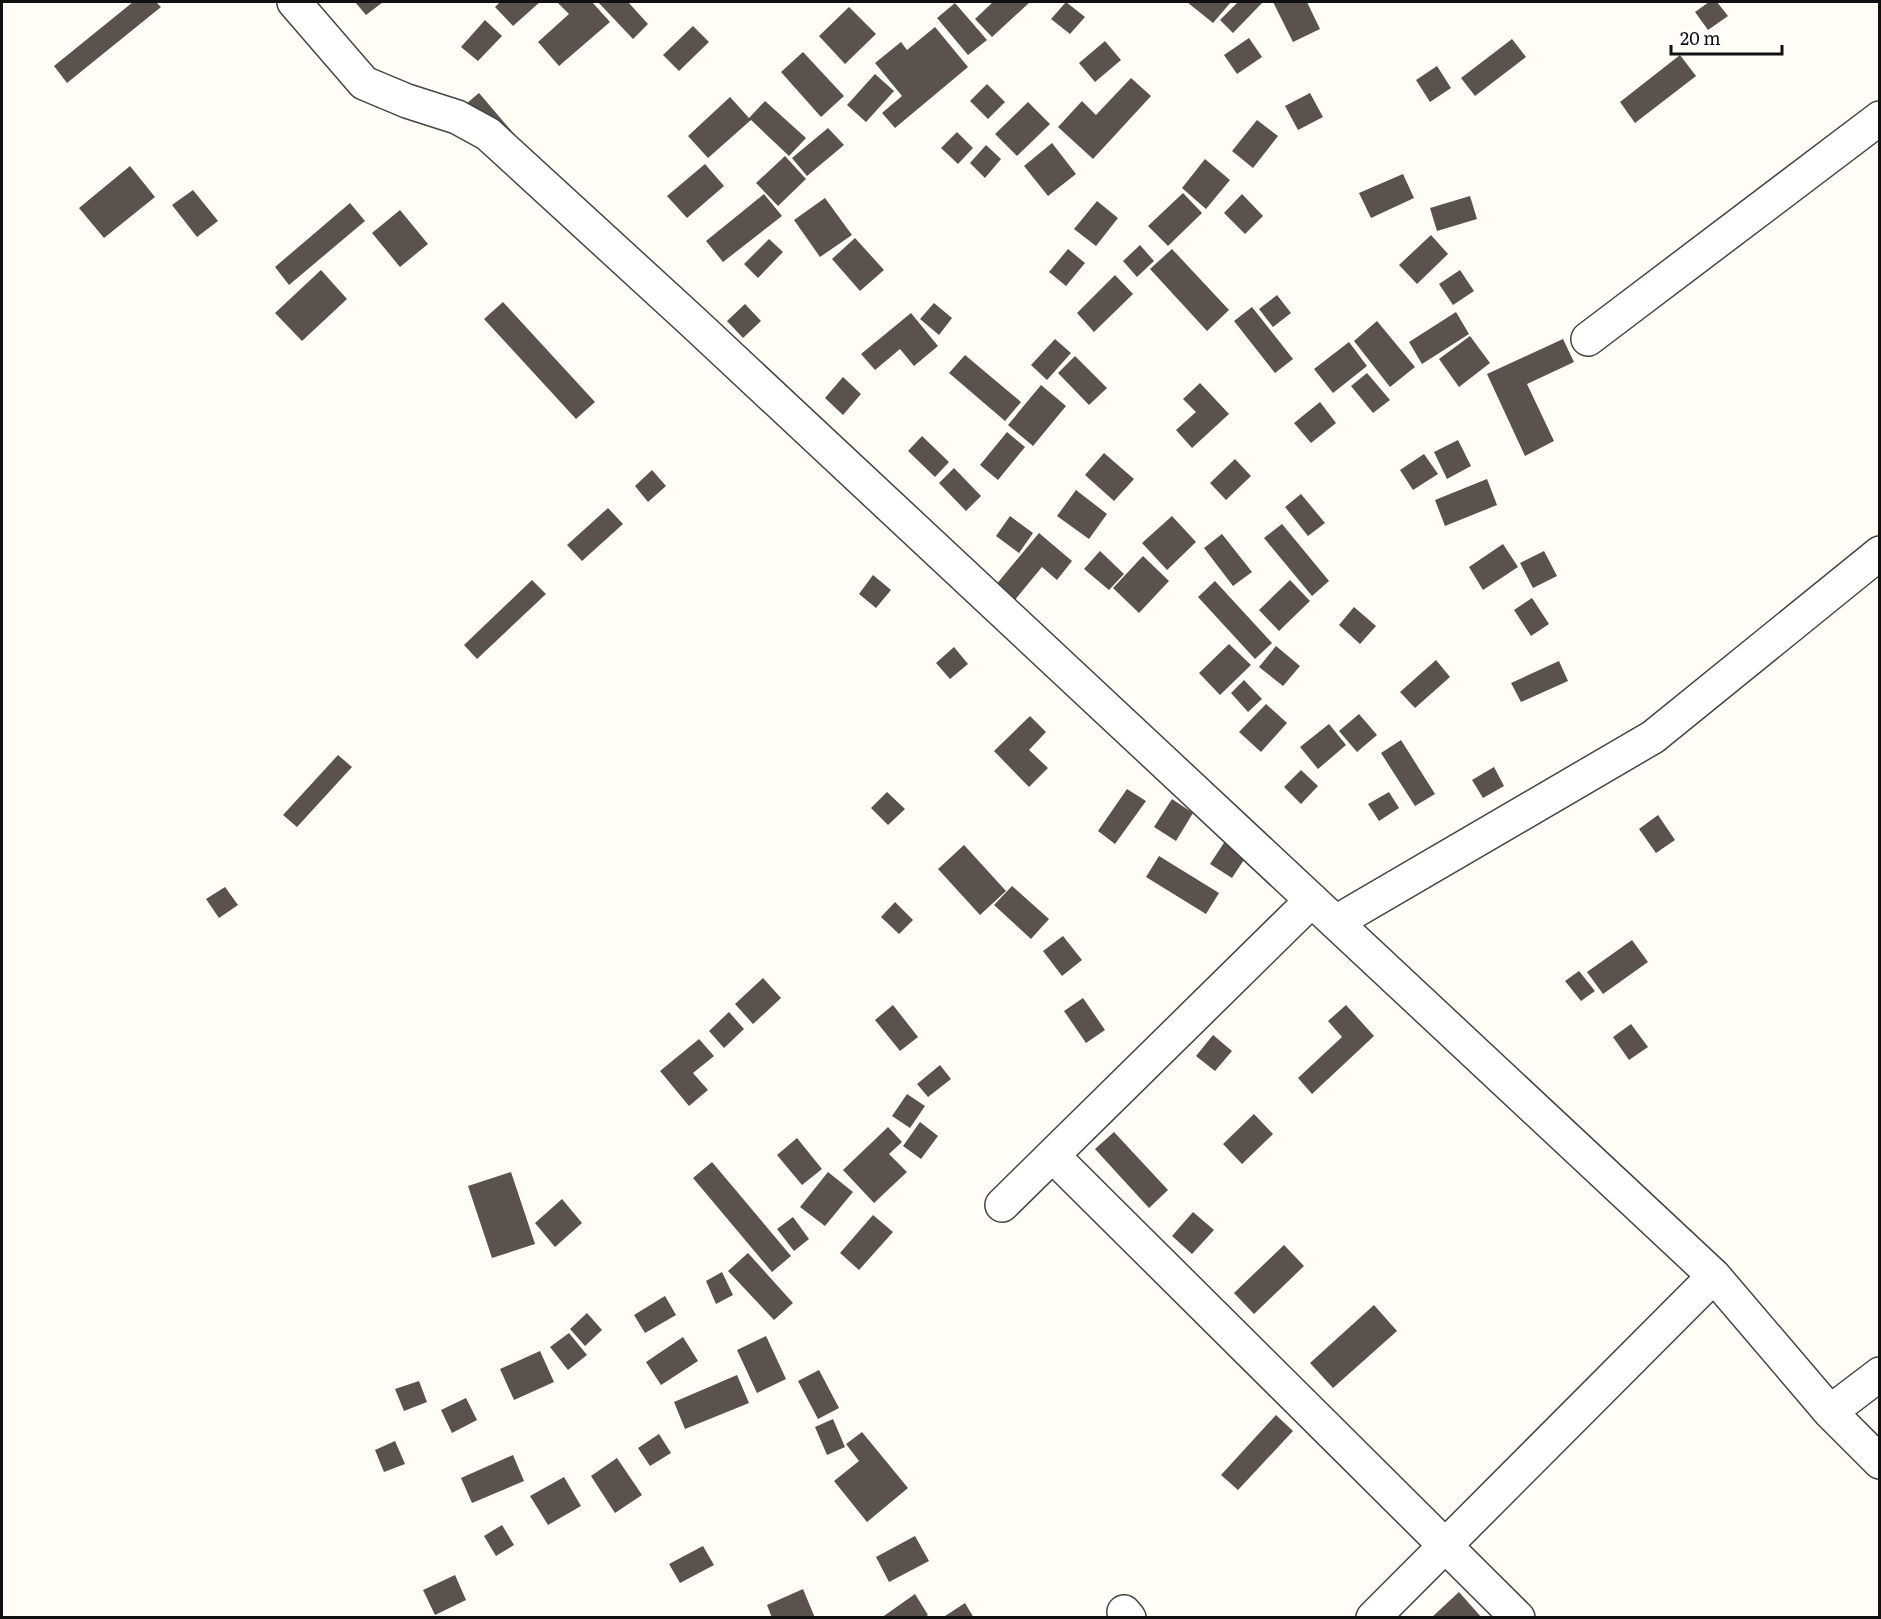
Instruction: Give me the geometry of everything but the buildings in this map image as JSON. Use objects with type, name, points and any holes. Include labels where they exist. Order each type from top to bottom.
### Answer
[{"type":"street","points":[[294,2],[364,83],[407,101],[457,117],[488,134],[702,330],[1714,1276],[1830,1412],[1880,1462]]},
{"type":"street","points":[[1588,339],[1880,118]]},
{"type":"street","points":[[1336,922],[1653,737],[1880,553]]},
{"type":"street","points":[[1002,1205],[1312,900]]},
{"type":"street","points":[[1053,1156],[1518,1617]]},
{"type":"street","points":[[1372,1617],[1714,1276]]},
{"type":"street","points":[[1830,1412],[1880,1374]]}]
